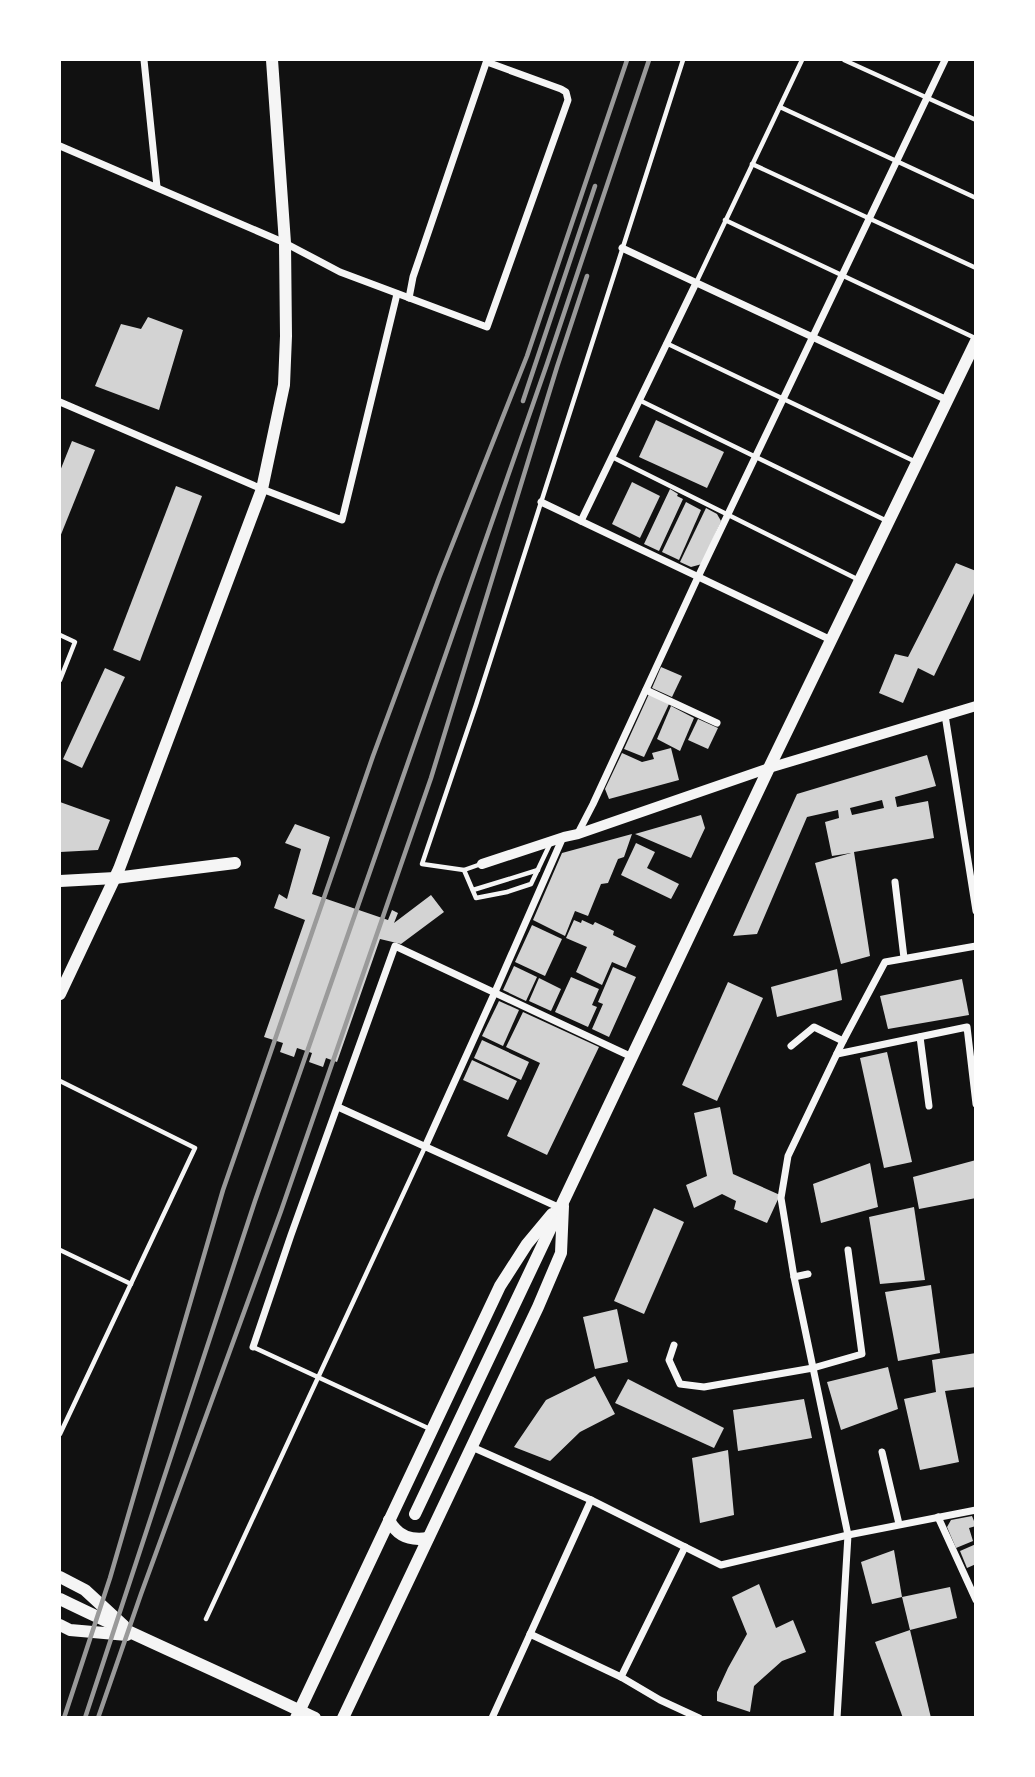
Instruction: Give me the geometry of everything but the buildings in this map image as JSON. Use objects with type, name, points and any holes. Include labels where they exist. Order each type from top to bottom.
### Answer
[{"type":"main road","points":[[60,994],[115,878],[262,489],[284,385],[286,336],[285,243],[272,60]]},
{"type":"main road","points":[[415,1514],[975,340]]},
{"type":"main road","points":[[60,881],[115,878],[235,863]]},
{"type":"main road","points":[[298,1714],[500,1286],[527,1244],[561,1204]]},
{"type":"main road","points":[[343,1717],[538,1307],[561,1253],[561,1204]]},
{"type":"main road","points":[[389,1520],[400,1534],[418,1540],[428,1538]]},
{"type":"main road","points":[[60,1577],[85,1590],[134,1635]]},
{"type":"main road","points":[[60,1599],[195,1661],[298,1714],[315,1717]]},
{"type":"main road","points":[[60,1625],[69,1630],[134,1635]]},
{"type":"street","points":[[144,60],[157,187]]},
{"type":"street","points":[[60,146],[285,243],[340,272],[397,294],[487,327],[568,100],[566,92],[487,60],[417,264],[409,298]]},
{"type":"street","points":[[578,834],[946,60]]},
{"type":"street","points":[[622,248],[947,400]]},
{"type":"street","points":[[581,521],[696,282]]},
{"type":"street","points":[[60,402],[262,489],[342,520],[397,294]]},
{"type":"street","points":[[541,502],[831,640]]},
{"type":"street","points":[[646,690],[717,723]]},
{"type":"street","points":[[482,864],[769,768],[975,706]]},
{"type":"street","points":[[945,715],[975,911]]},
{"type":"street","points":[[425,1147],[564,836]]},
{"type":"street","points":[[895,882],[904,958]]},
{"type":"street","points":[[253,1347],[395,946],[632,1057]]},
{"type":"street","points":[[836,1717],[848,1535],[794,1277],[781,1198],[788,1156],[843,1041],[885,962],[975,946]]},
{"type":"street","points":[[791,1046],[814,1027],[843,1041]]},
{"type":"street","points":[[837,1054],[967,1027],[975,1104]]},
{"type":"street","points":[[920,1037],[929,1106]]},
{"type":"street","points":[[338,1107],[561,1204]]},
{"type":"street","points":[[674,1345],[669,1360],[680,1384],[704,1387],[813,1368],[862,1354],[848,1250]]},
{"type":"street","points":[[794,1277],[808,1274]]},
{"type":"street","points":[[472,1447],[591,1500],[721,1565],[848,1535],[975,1510]]},
{"type":"street","points":[[883,1452],[899,1524]]},
{"type":"street","points":[[492,1717],[591,1500]]},
{"type":"street","points":[[938,1517],[975,1601]]},
{"type":"street","points":[[621,1677],[685,1547]]},
{"type":"street","points":[[530,1634],[699,1717]]},
{"type":"lane","points":[[482,864],[464,870],[422,864],[683,60]]},
{"type":"lane","points":[[696,282],[802,60]]},
{"type":"lane","points":[[844,60],[975,120]]},
{"type":"lane","points":[[780,107],[975,198]]},
{"type":"lane","points":[[752,164],[975,268]]},
{"type":"lane","points":[[725,220],[975,340]]},
{"type":"lane","points":[[666,343],[917,462]]},
{"type":"lane","points":[[639,400],[888,521]]},
{"type":"lane","points":[[612,457],[860,580]]},
{"type":"lane","points":[[60,635],[75,642],[60,680]]},
{"type":"lane","points":[[464,870],[476,898],[531,884],[552,840]]},
{"type":"lane","points":[[473,890],[538,870]]},
{"type":"lane","points":[[60,1081],[195,1148],[60,1434]]},
{"type":"lane","points":[[206,1619],[425,1147]]},
{"type":"lane","points":[[60,1250],[131,1284]]},
{"type":"lane","points":[[253,1347],[432,1430]]},
{"type":"lane","points":[[60,1416],[67,1419]]},
{"type":"railway","points":[[64,1718],[110,1578],[223,1190],[373,756],[439,578],[527,356],[627,60]]},
{"type":"railway","points":[[85,1718],[255,1201],[547,364],[649,60]]},
{"type":"railway","points":[[523,401],[595,186]]},
{"type":"railway","points":[[98,1718],[281,1211],[431,778],[587,276]]}]
